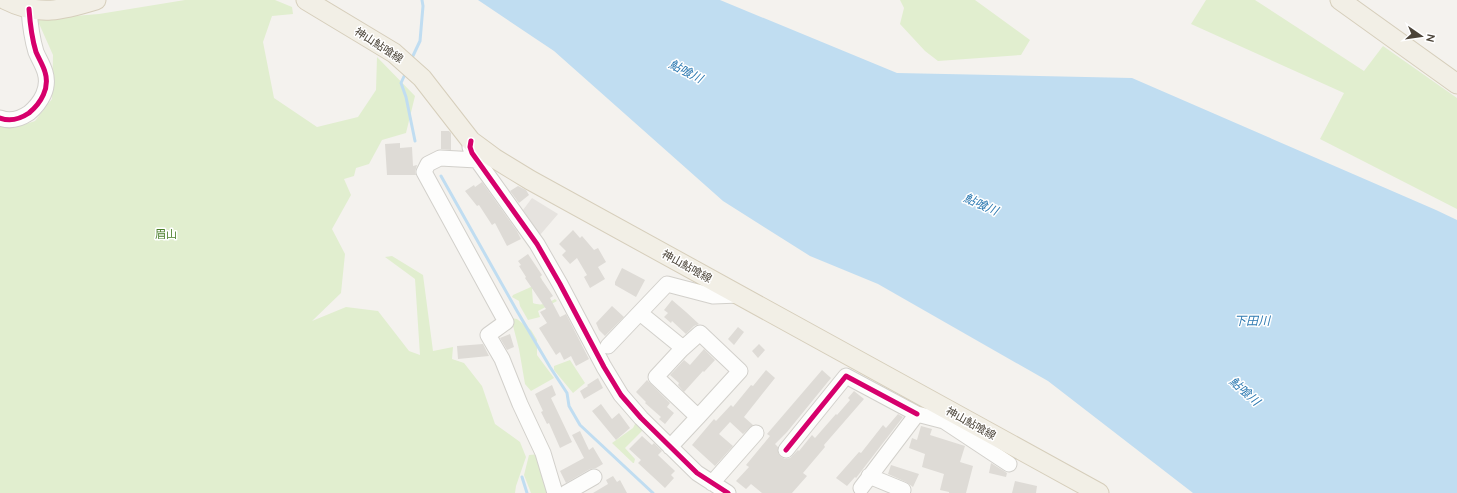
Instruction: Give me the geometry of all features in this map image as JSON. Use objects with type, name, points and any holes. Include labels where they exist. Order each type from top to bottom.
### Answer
[{"type":"main road","points":[[6,0],[29,9],[61,10],[96,0]]},
{"type":"main road","name":"神山鮎喰線","points":[[306,0],[394,53],[422,78],[471,141],[494,158],[530,180],[739,295],[947,416],[1099,493]]},
{"type":"main road","points":[[1340,0],[1457,84]]},
{"type":"street","points":[[0,118],[11,121],[26,115],[38,104],[46,90],[45,73],[36,52],[29,9]]},
{"type":"street","points":[[471,141],[470,147],[472,153],[536,244],[560,284],[604,367],[622,395],[641,418],[697,473],[728,493]]},
{"type":"street","points":[[477,160],[440,158],[428,164],[424,172],[506,322],[488,335],[502,359],[520,404],[543,453],[554,493]]},
{"type":"street","points":[[608,346],[668,284],[713,296],[739,295]]},
{"type":"street","points":[[640,313],[683,348]]},
{"type":"street","points":[[670,447],[698,418],[740,371],[700,333],[683,348],[656,377],[698,418]]},
{"type":"street","points":[[786,450],[846,376],[917,414],[947,416],[1010,464]]},
{"type":"street","points":[[903,490],[865,482],[917,414]]},
{"type":"street","points":[[712,483],[756,433]]},
{"type":"street","points":[[566,493],[594,477]]},
{"type":"green space","name":"眉山","points":[[185,0],[275,0],[292,7],[293,14],[272,16],[263,42],[274,98],[317,127],[358,117],[376,90],[377,57],[415,96],[406,133],[382,140],[369,164],[356,168],[354,176],[344,179],[351,195],[332,229],[345,254],[341,293],[312,321],[346,307],[378,311],[409,351],[420,355],[415,279],[385,257],[392,256],[423,275],[433,351],[453,347],[452,359],[464,363],[482,386],[495,424],[520,442],[526,457],[515,493],[0,493],[0,123],[14,128],[35,121],[52,99],[53,55],[37,19],[99,14]]},
{"type":"green space","points":[[900,0],[975,0],[1030,40],[1021,55],[938,61],[925,51],[900,24],[904,8]]},
{"type":"green space","points":[[1206,0],[1255,0],[1364,71],[1383,46],[1457,98],[1457,209],[1320,139],[1344,93],[1191,24]]},
{"type":"green space","points":[[541,277],[542,281],[532,289],[533,303],[544,304],[555,299],[557,301],[538,311],[540,317],[528,320],[520,306],[519,301],[512,297],[513,295],[531,287]]},
{"type":"green space","points":[[511,318],[517,319],[531,330],[537,340],[537,355],[554,378],[531,391],[525,384],[519,349]]},
{"type":"green space","points":[[570,360],[585,383],[573,393],[554,370],[554,366]]},
{"type":"green space","points":[[636,422],[642,428],[642,431],[625,448],[635,459],[633,463],[612,443],[633,428]]},
{"type":"green space","points":[[540,454],[551,493],[531,493],[524,475],[529,455]]},
{"type":"shaded area","points":[[532,198],[558,214],[540,235],[523,210]]},
{"type":"water","name":"下田川","points":[[478,0],[720,0],[897,73],[1132,78],[1457,220],[1457,493],[1193,493],[1048,381],[878,284],[810,256],[723,201],[554,51]]},
{"type":"building","points":[[441,131],[449,131],[451,133],[451,150],[441,149]]},
{"type":"building","points":[[400,143],[400,148],[412,147],[413,166],[417,165],[415,172],[416,175],[387,175],[385,144]]},
{"type":"building","points":[[482,182],[517,231],[521,239],[507,246],[495,223],[492,225],[479,205],[477,206],[465,191]]},
{"type":"building","points":[[518,186],[526,190],[529,195],[519,203],[510,191]]},
{"type":"building","points":[[573,230],[580,238],[582,236],[594,250],[598,248],[606,262],[598,267],[605,279],[590,288],[584,277],[587,275],[577,258],[570,264],[562,255],[566,251],[559,244]]},
{"type":"building","points":[[528,254],[542,275],[540,277],[553,296],[550,298],[560,317],[566,314],[589,359],[576,366],[571,356],[564,360],[560,352],[556,355],[539,328],[547,323],[540,312],[546,309],[525,278],[526,277],[519,266],[521,265],[518,261]]},
{"type":"building","points":[[622,268],[645,280],[636,297],[615,285]]},
{"type":"building","points":[[672,300],[699,324],[694,326],[686,334],[672,321],[671,323],[664,317],[668,313],[664,310]]},
{"type":"building","points":[[612,306],[624,317],[605,336],[599,330],[596,323]]},
{"type":"building","points":[[738,327],[744,332],[734,345],[728,339]]},
{"type":"building","points":[[510,334],[514,347],[507,350],[500,338]]},
{"type":"building","points":[[483,344],[489,356],[458,359],[457,346]]},
{"type":"building","points":[[759,344],[765,350],[758,358],[752,351]]},
{"type":"building","points":[[704,349],[715,360],[684,392],[678,385],[679,383],[670,375],[684,360],[690,365]]},
{"type":"building","points":[[766,370],[775,378],[744,417],[753,425],[743,434],[730,422],[719,434],[733,446],[715,466],[692,445],[714,419],[716,421],[731,405],[733,407],[751,385],[753,386]]},
{"type":"building","points":[[822,370],[831,378],[787,432],[775,444],[778,447],[778,453],[781,457],[785,459],[790,458],[798,450],[799,451],[812,435],[815,438],[850,400],[848,398],[854,391],[864,399],[824,445],[825,447],[803,473],[807,476],[792,493],[762,493],[751,484],[746,489],[736,481],[749,467],[746,465],[770,436],[767,434]]},
{"type":"building","points":[[598,378],[603,388],[584,399],[580,391]]},
{"type":"building","points":[[647,380],[670,403],[667,407],[674,413],[665,424],[659,419],[661,417],[645,403],[646,402],[636,392]]},
{"type":"building","points":[[552,385],[556,395],[551,398],[572,442],[560,448],[549,423],[547,424],[541,412],[543,411],[535,394]]},
{"type":"building","points":[[601,404],[612,419],[619,413],[630,428],[616,440],[592,411]]},
{"type":"building","points":[[898,414],[903,417],[856,478],[855,477],[847,486],[836,478],[859,452],[861,453],[883,425],[886,428]]},
{"type":"building","points":[[921,426],[932,429],[930,435],[965,446],[960,462],[973,466],[966,493],[949,493],[940,490],[944,474],[922,467],[925,454],[909,448],[912,438],[917,440]]},
{"type":"building","points":[[580,431],[589,450],[593,447],[603,464],[596,468],[590,469],[566,483],[560,471],[584,458],[572,435]]},
{"type":"building","points":[[642,436],[652,445],[654,443],[662,451],[658,455],[675,471],[671,475],[674,478],[665,488],[638,463],[641,460],[629,449]]},
{"type":"building","points":[[991,463],[1007,473],[1006,477],[989,473]]},
{"type":"building","points":[[891,465],[919,474],[913,487],[906,482],[888,474]]},
{"type":"building","points":[[613,476],[617,482],[620,480],[627,493],[593,493],[608,484],[606,480]]},
{"type":"building","points":[[1015,481],[1037,486],[1036,493],[1012,493]]},
{"type":"waterway","points":[[411,60],[420,41],[423,6],[422,0]]},
{"type":"waterway","points":[[406,72],[401,83],[406,97],[415,141]]},
{"type":"waterway","points":[[441,176],[517,311],[567,393],[569,406],[580,425],[653,493]]},
{"type":"waterway","points":[[522,477],[527,493]]},
{"type":"cycle path","points":[[0,118],[7,120],[15,119],[29,113],[41,100],[45,89],[46,78],[44,69],[36,52],[31,31],[29,9]]},
{"type":"cycle path","points":[[471,141],[470,147],[472,153],[537,244],[604,367],[621,395],[641,418],[697,473],[728,493]]},
{"type":"cycle path","points":[[786,450],[846,376],[917,414]]},
{"type":"water label","name":"鮎喰川","points":[[686,71]]},
{"type":"water label","name":"鮎喰川","points":[[981,204]]},
{"type":"water label","name":"鮎喰川","points":[[1245,391]]}]
